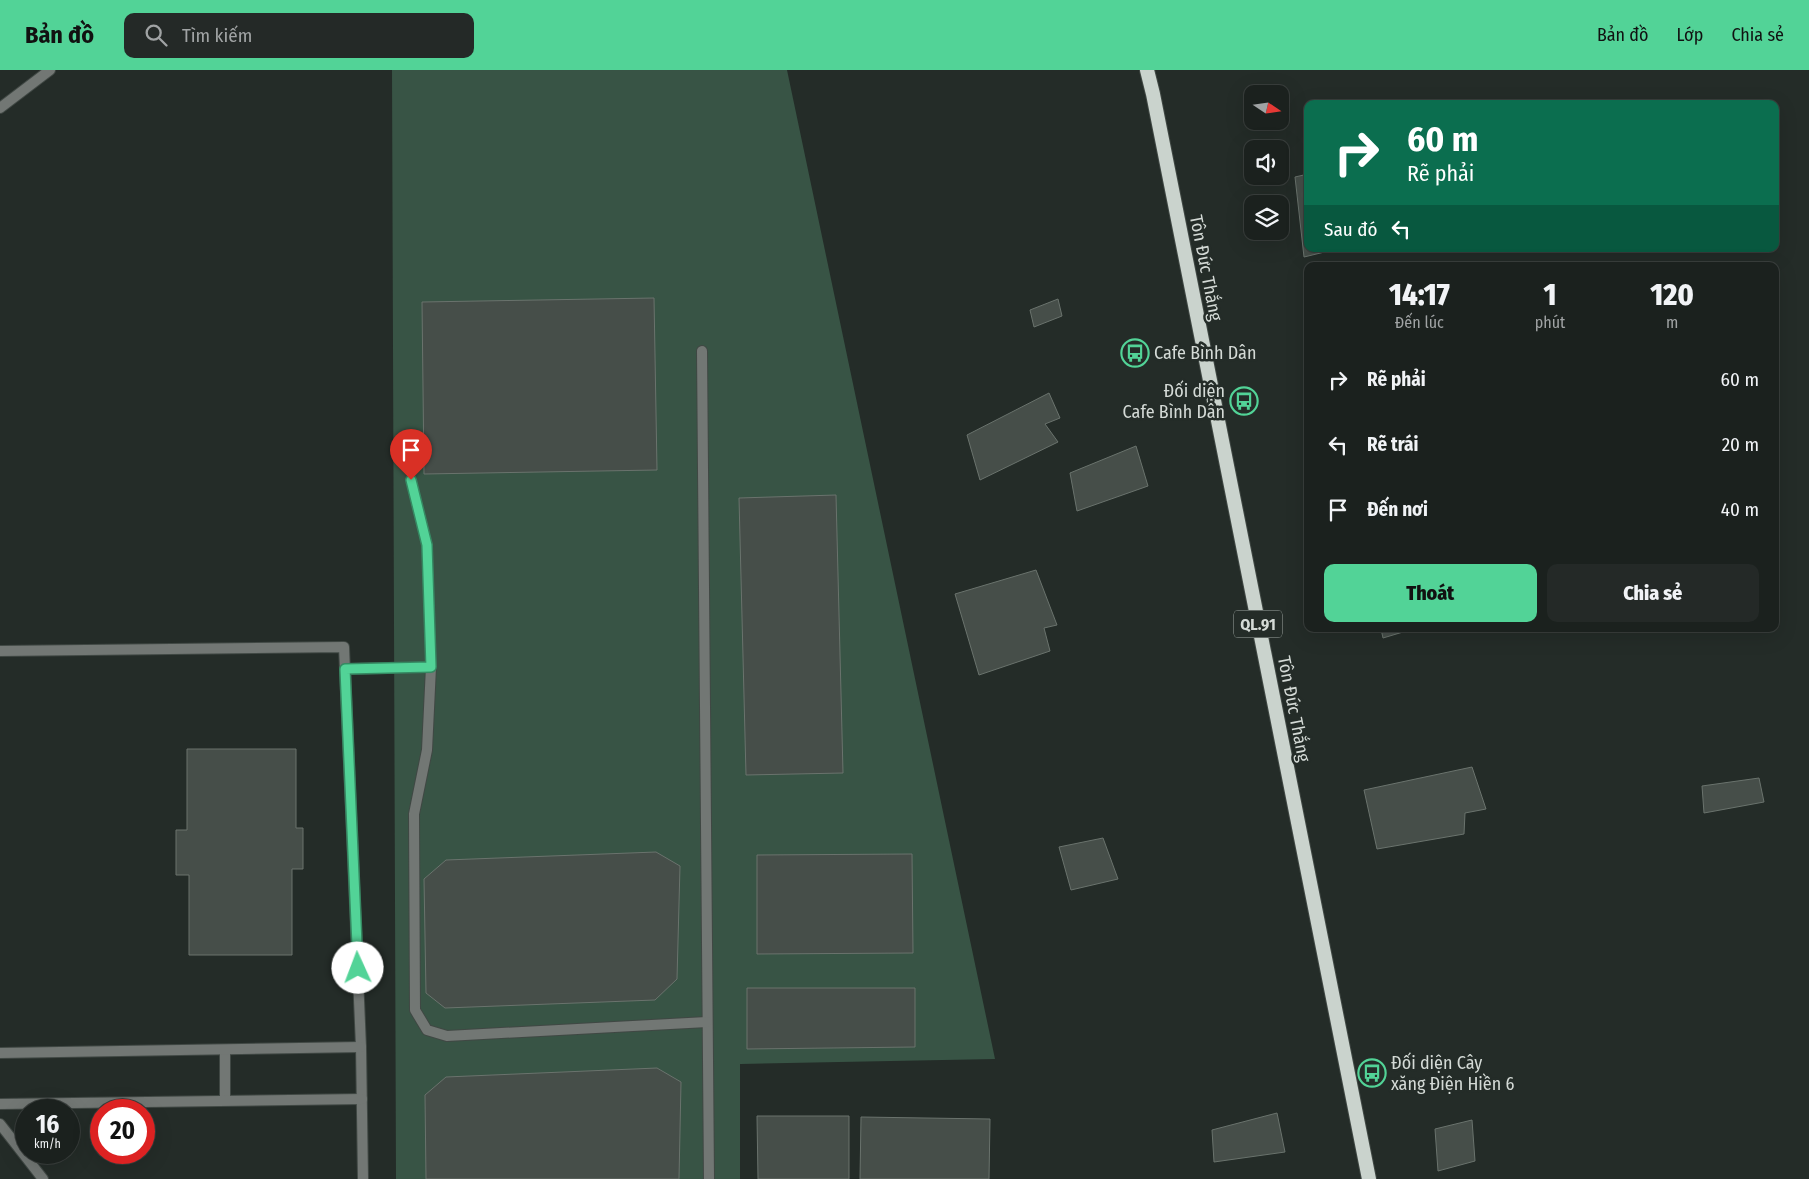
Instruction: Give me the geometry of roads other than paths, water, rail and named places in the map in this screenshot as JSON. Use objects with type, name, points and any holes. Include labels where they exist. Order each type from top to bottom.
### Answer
[{"type":"highway","name":"Tôn Đức Thắng","points":[[1146,70],[1153,94],[1369,1179]]},
{"type":"street","points":[[0,108],[50,70]]},
{"type":"street","points":[[702,351],[709,1179]]},
{"type":"street","points":[[411,480],[427,545],[431,667],[427,750],[414,814],[415,1010],[427,1030],[447,1036],[707,1022]]},
{"type":"street","points":[[0,651],[344,647],[361,1048],[363,1179]]},
{"type":"street","points":[[345,669],[431,667]]},
{"type":"street","points":[[0,1053],[361,1048]]},
{"type":"street","points":[[225,1050],[225,1100]]},
{"type":"street","points":[[0,1104],[362,1099]]},
{"type":"street","points":[[0,1124],[43,1179]]},
{"type":"place","name":"Cafe Bình Dân","points":[[1135,353]]},
{"type":"place","name":"Đối diện Cafe Bình Dân","points":[[1244,401]]},
{"type":"place","name":"Đối diện Cây xăng Điện Hiền 6","points":[[1372,1073]]}]
